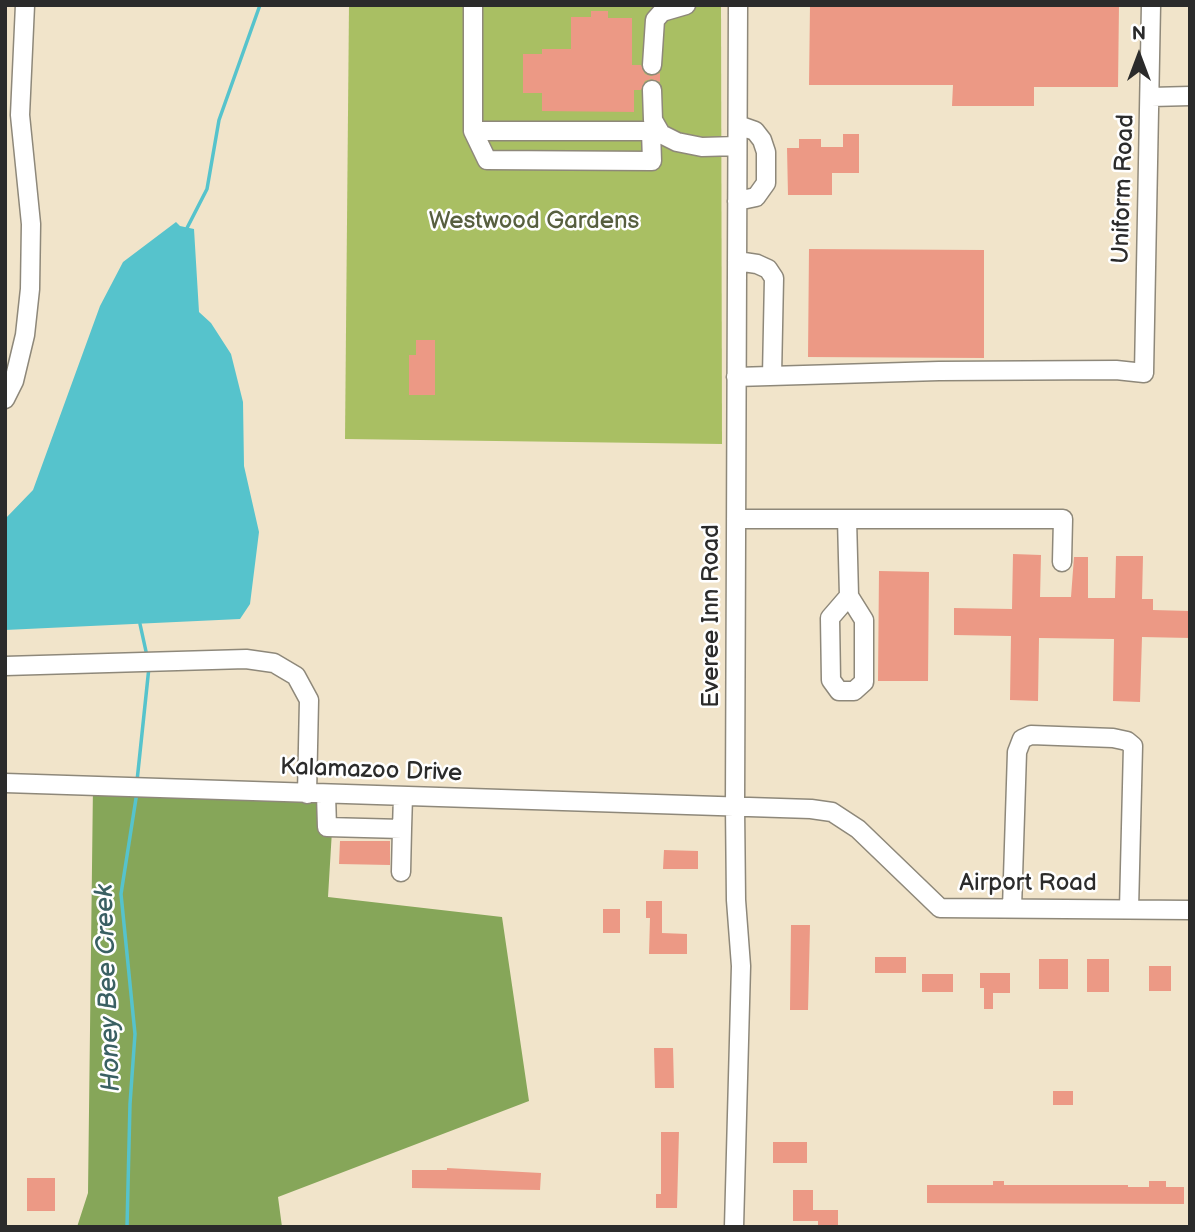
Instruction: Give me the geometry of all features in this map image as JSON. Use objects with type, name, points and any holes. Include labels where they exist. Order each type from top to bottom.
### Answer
[{"type":"street","points":[[5,399],[14,381],[25,335],[30,289],[31,224],[20,115],[25,5]]},
{"type":"street","points":[[473,5],[473,131],[487,160],[652,160],[655,131],[652,90]]},
{"type":"street","points":[[652,65],[657,9],[685,5]]},
{"type":"street","name":"Everee Inn Road","points":[[734,1227],[741,966],[736,900],[735,807],[738,5]]},
{"type":"street","name":"Uniform Road","points":[[772,376],[1073,370],[1144,373],[1151,5]]},
{"type":"street","points":[[1151,97],[1190,96]]},
{"type":"street","points":[[737,201],[756,197],[763,191],[766,183],[766,152],[762,140],[755,131],[738,125]]},
{"type":"street","points":[[473,131],[655,131],[677,142],[702,147],[737,146]]},
{"type":"street","points":[[736,377],[772,376],[774,278],[768,269],[737,261]]},
{"type":"street","points":[[736,519],[1063,519],[1062,562]]},
{"type":"street","points":[[847,519],[849,596],[864,620],[864,682],[854,691],[839,691],[831,680],[830,618],[849,596]]},
{"type":"street","points":[[5,666],[246,659],[274,663],[296,676],[309,700],[307,793]]},
{"type":"street","points":[[1012,908],[1017,752],[1022,739],[1031,735],[1113,738],[1127,741],[1133,746],[1129,909]]},
{"type":"street","name":"Kalamazoo Drive","points":[[5,783],[735,807]]},
{"type":"street","points":[[326,794],[327,827],[402,829]]},
{"type":"street","points":[[401,872],[403,796]]},
{"type":"street","name":"Airport Road","points":[[735,807],[832,812],[858,829],[940,908],[1190,909]]},
{"type":"green space","name":"Westwood Gardens","points":[[349,5],[721,5],[722,444],[345,439]]},
{"type":"green space","points":[[93,785],[334,797],[328,897],[502,917],[529,1101],[278,1197],[282,1227],[77,1227],[88,1193]]},
{"type":"water","points":[[176,222],[180,226],[194,229],[199,312],[211,323],[231,354],[243,402],[244,466],[259,532],[250,604],[240,619],[5,630],[5,519],[33,490],[100,306],[123,262]]},
{"type":"building","points":[[810,5],[1119,5],[1118,87],[1034,87],[1034,106],[952,106],[953,85],[809,85]]},
{"type":"building","points":[[591,11],[608,11],[608,18],[632,18],[632,65],[641,65],[645,74],[651,76],[660,73],[660,82],[651,79],[645,81],[641,90],[634,90],[634,112],[542,111],[542,93],[523,93],[523,54],[542,54],[542,49],[571,49],[571,17],[591,17]]},
{"type":"building","points":[[843,134],[859,134],[859,173],[832,173],[832,195],[788,195],[787,148],[799,148],[799,139],[821,139],[821,147],[843,147]]},
{"type":"building","points":[[809,249],[984,250],[984,358],[808,357]]},
{"type":"building","points":[[416,340],[435,340],[435,395],[409,395],[409,355],[416,355]]},
{"type":"building","points":[[1013,554],[1041,555],[1040,597],[1071,597],[1074,557],[1088,557],[1088,598],[1115,598],[1116,556],[1143,556],[1142,599],[1153,599],[1153,610],[1190,611],[1190,638],[1142,637],[1140,702],[1113,701],[1114,639],[1039,638],[1038,701],[1010,700],[1011,636],[954,635],[954,608],[1012,609]]},
{"type":"building","points":[[879,571],[929,572],[928,681],[878,681]]},
{"type":"building","points":[[340,841],[390,841],[390,865],[339,864]]},
{"type":"building","points":[[664,850],[698,851],[698,869],[663,869]]},
{"type":"building","points":[[646,901],[662,901],[662,933],[687,934],[687,954],[649,954],[650,918],[646,918]]},
{"type":"building","points":[[603,909],[620,909],[620,933],[603,933]]},
{"type":"building","points":[[791,925],[810,925],[808,1010],[790,1010]]},
{"type":"building","points":[[875,957],[906,957],[906,973],[875,973]]},
{"type":"building","points":[[1039,959],[1068,959],[1068,989],[1039,989]]},
{"type":"building","points":[[1087,959],[1109,959],[1109,992],[1087,992]]},
{"type":"building","points":[[1149,966],[1171,966],[1171,991],[1149,991]]},
{"type":"building","points":[[980,973],[1010,973],[1010,993],[993,993],[993,1009],[984,1009],[984,988],[980,988]]},
{"type":"building","points":[[922,974],[953,974],[953,992],[922,992]]},
{"type":"building","points":[[654,1048],[673,1048],[674,1088],[655,1088]]},
{"type":"building","points":[[1053,1091],[1073,1091],[1073,1105],[1053,1105]]},
{"type":"building","points":[[661,1132],[679,1132],[677,1208],[656,1208],[656,1194],[661,1194]]},
{"type":"building","points":[[773,1142],[807,1142],[807,1163],[773,1163]]},
{"type":"building","points":[[447,1168],[541,1173],[540,1190],[412,1188],[412,1170]]},
{"type":"building","points":[[27,1178],[55,1178],[55,1211],[27,1211]]},
{"type":"building","points":[[993,1181],[1004,1181],[1004,1185],[1149,1187],[1149,1181],[1166,1181],[1166,1187],[1184,1187],[1184,1204],[927,1203],[927,1185],[993,1185]]},
{"type":"building","points":[[793,1190],[813,1190],[813,1210],[838,1210],[838,1227],[818,1227],[818,1221],[793,1221]]},
{"type":"waterway","name":"Honey Bee Creek","points":[[187,228],[207,189],[219,120],[260,5]]},
{"type":"waterway","name":"Honey Bee Creek","points":[[140,624],[147,656]]},
{"type":"waterway","name":"Honey Bee Creek","points":[[137,781],[149,667]]},
{"type":"waterway","name":"Honey Bee Creek","points":[[127,1227],[135,1034],[121,894],[137,792]]}]
